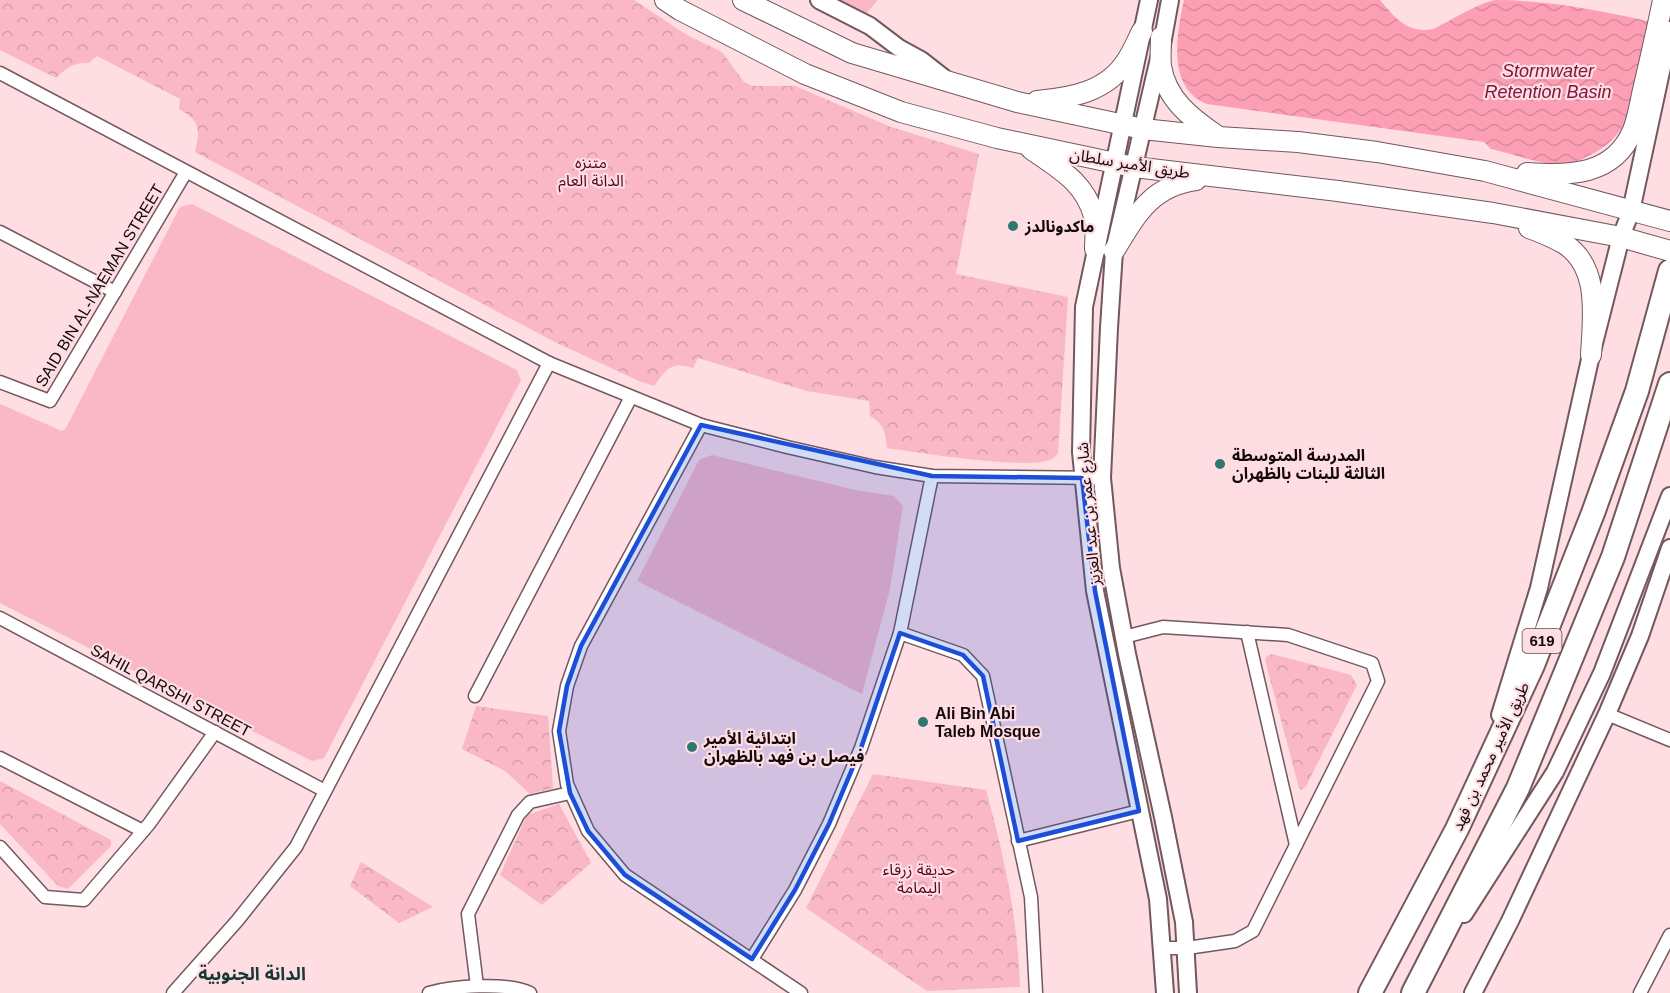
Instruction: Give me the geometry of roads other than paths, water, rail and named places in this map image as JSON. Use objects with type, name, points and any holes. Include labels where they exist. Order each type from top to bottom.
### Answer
[{"type":"highway","name":"طريق الأمير محمد بن فهد","points":[[1370,993],[1457,829],[1533,665],[1593,513],[1637,391],[1670,271]]},
{"type":"highway","name":"طريق الأمير محمد بن فهد","points":[[1413,993],[1518,788],[1613,557],[1670,384]]},
{"type":"main road","name":"طريق الأمير سلطان","points":[[665,0],[680,10],[805,74],[901,112],[1024,144],[1134,167],[1338,191],[1493,213],[1621,237],[1670,251]]},
{"type":"main road","points":[[743,0],[852,53],[1017,102],[1143,129],[1298,142],[1485,171],[1670,221]]},
{"type":"main road","points":[[1485,171],[1563,175],[1593,169],[1609,161],[1621,151],[1634,128],[1663,0]]},
{"type":"main road","points":[[1017,102],[1064,98],[1091,91],[1127,61],[1142,31]]},
{"type":"main road","points":[[1161,37],[1161,67],[1172,96],[1187,115],[1218,137]]},
{"type":"main road","points":[[1024,144],[1072,178],[1083,190],[1105,250],[1150,199],[1178,182],[1217,177]]},
{"type":"main road","points":[[1493,213],[1564,243],[1578,256],[1585,267],[1591,287],[1593,306],[1591,356]]},
{"type":"street","points":[[819,0],[870,26],[952,84]]},
{"type":"street","name":"شارع عمر بن عبد العزيز","points":[[1149,0],[1115,162],[1105,250],[1084,307],[1081,452],[1095,591],[1158,899],[1165,993]]},
{"type":"street","points":[[1170,0],[1134,167],[1105,250],[1108,328],[1102,478],[1111,568],[1184,921],[1188,993]]},
{"type":"street","points":[[1457,829],[1504,703],[1539,588],[1591,356],[1621,237],[1631,211],[1670,30]]},
{"type":"street","points":[[0,73],[549,363],[701,425],[853,462],[932,476],[1102,478]]},
{"type":"street","name":"SAID BIN AL-NAEMAN STREET","points":[[0,382],[50,401],[186,172]]},
{"type":"street","points":[[0,232],[115,291]]},
{"type":"street","points":[[173,993],[237,921],[296,847],[549,363]]},
{"type":"street","points":[[475,696],[631,397]]},
{"type":"street","points":[[701,425],[581,646],[567,686],[559,731],[567,784],[588,831],[625,875],[801,993]]},
{"type":"street","points":[[752,959],[795,890],[829,824],[861,748],[900,633],[932,476]]},
{"type":"street","points":[[1413,993],[1555,772],[1602,672],[1670,496]]},
{"type":"street","points":[[1473,993],[1510,921],[1607,714],[1640,636],[1670,548]]},
{"type":"street","name":"SAHIL QARSHI STREET","points":[[0,618],[325,791]]},
{"type":"street","points":[[1124,637],[1163,627],[1288,634],[1372,663],[1378,681],[1253,931],[1235,941],[1187,948],[1162,948]]},
{"type":"street","points":[[1247,632],[1296,845]]},
{"type":"street","points":[[900,633],[963,655],[983,676],[1031,897],[1036,993]]},
{"type":"street","points":[[1607,714],[1670,740]]},
{"type":"street","points":[[0,847],[45,897],[84,900],[143,831],[215,732]]},
{"type":"street","points":[[0,758],[143,831]]},
{"type":"street","points":[[477,986],[468,914],[518,815],[530,802],[570,793]]},
{"type":"street","points":[[1018,841],[1139,811]]},
{"type":"street","points":[[1640,993],[1670,935]]},
{"type":"street","points":[[429,993],[437,990],[477,986],[530,993]]},
{"type":"water","name":"Stormwater Retention Basin","points":[[1184,0],[1380,0],[1403,23],[1409,27],[1424,30],[1433,29],[1489,1],[1496,0],[1574,7],[1651,22],[1635,100],[1618,134],[1604,147],[1586,157],[1570,164],[1556,165],[1491,149],[1484,142],[1207,104],[1194,96],[1185,86],[1180,73],[1177,43]]},
{"type":"place","name":"ماكدونالدز","points":[[1013,226]]},
{"type":"place","name":"المدرسة المتوسطة الثالثة للبنات بالظهران","points":[[1220,464]]},
{"type":"place","name":"Ali Bin Abi Taleb Mosque","points":[[923,722]]},
{"type":"place","name":"ابتدائية الأمير فيصل بن فهد بالظهران","points":[[692,747]]},
{"type":"district","name":"الدانة الجنوبية","points":[[252,974]]},
{"type":"park label","name":"متنزه الدانة العام","points":[[591,171]]},
{"type":"park label","name":"حديقة زرقاء اليمامة","points":[[919,878]]}]
